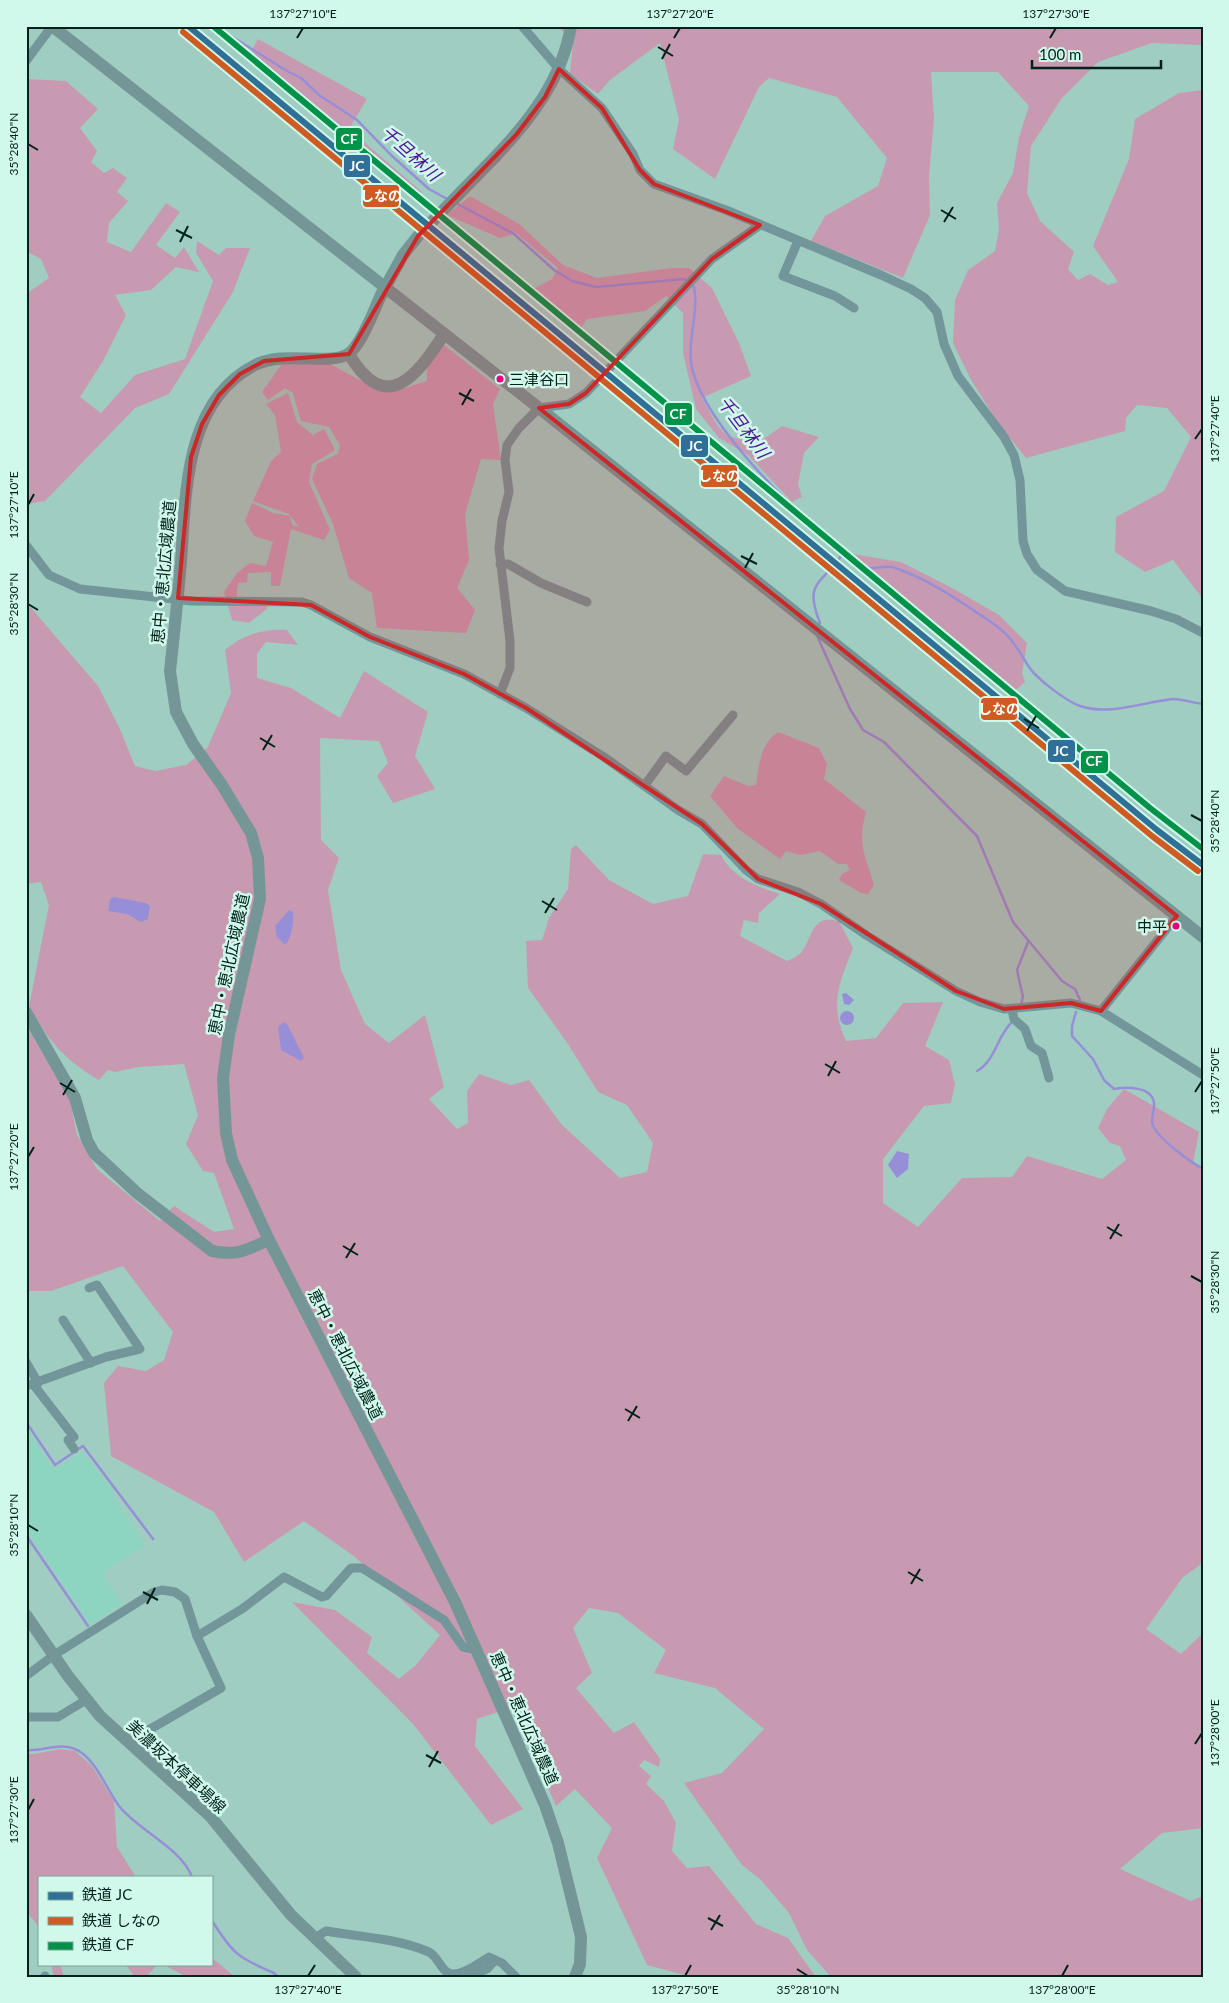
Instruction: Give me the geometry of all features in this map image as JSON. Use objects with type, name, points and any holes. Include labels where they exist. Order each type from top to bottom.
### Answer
[{"type":"street","points":[[26,61],[52,26],[539,408],[1203,937]]},
{"type":"street","points":[[522,26],[559,69],[602,108],[633,154],[640,170],[654,184],[726,210],[911,289],[925,298],[937,312],[944,344],[958,376],[1004,437],[1014,455],[1020,480],[1023,541],[1026,554],[1044,576],[1058,587],[1072,594],[1151,611],[1203,633]]},
{"type":"street","points":[[444,334],[414,375],[397,385],[381,385],[365,377],[349,354],[359,341],[403,255],[418,236],[495,156],[536,110],[559,69],[571,26]]},
{"type":"street","points":[[500,694],[510,668],[510,641],[499,548],[502,520],[509,492],[505,460],[507,445],[519,428],[539,408],[569,404],[586,393],[712,259],[760,226]]},
{"type":"street","points":[[798,241],[783,276],[835,296],[854,308]]},
{"type":"street","name":"恵中・恵北広域農道","points":[[349,354],[338,358],[285,357],[264,361],[240,374],[219,395],[202,424],[191,457],[186,486],[178,598],[170,671],[176,712],[193,744],[222,785],[248,827],[258,858],[260,899],[230,1035],[222,1095],[226,1133],[232,1160],[269,1240],[478,1650],[545,1804],[558,1843],[580,1937],[580,1964],[575,1977]]},
{"type":"street","points":[[26,545],[48,575],[80,589],[178,598],[302,602],[311,605],[370,636],[464,674],[500,694],[645,785],[678,810],[702,824],[746,870],[758,879],[798,892],[821,904],[866,935],[956,991],[995,1008],[1012,1009],[1041,1004],[1070,1003],[1101,1011],[1203,1075]]},
{"type":"street","points":[[500,564],[508,564],[541,583],[587,602]]},
{"type":"street","points":[[645,785],[666,756],[686,771],[733,715]]},
{"type":"street","points":[[1101,1011],[1176,916]]},
{"type":"street","points":[[1012,1009],[1014,1019],[1025,1029],[1031,1046],[1042,1054],[1049,1078]]},
{"type":"street","points":[[26,1012],[75,1098],[87,1140],[94,1153],[118,1176],[212,1251],[227,1254],[241,1253],[269,1240]]},
{"type":"street","points":[[32,1384],[91,1362],[140,1348],[97,1285],[89,1288]]},
{"type":"street","points":[[63,1320],[91,1362]]},
{"type":"street","points":[[26,1362],[32,1384],[74,1437],[68,1440],[74,1449]]},
{"type":"street","points":[[198,1636],[242,1609],[284,1577],[322,1597],[326,1596],[351,1568],[362,1568],[444,1620],[462,1646],[478,1650]]},
{"type":"street","points":[[26,1676],[54,1655],[154,1592],[162,1590],[175,1592],[185,1599],[198,1636],[221,1688],[128,1742]]},
{"type":"street","name":"美濃坂本停車場線","points":[[26,1614],[86,1700],[128,1742],[210,1816],[268,1890],[356,1977]]},
{"type":"street","points":[[26,1717],[58,1717],[86,1700]]},
{"type":"street","points":[[315,1938],[326,1931],[398,1941],[432,1954],[446,1972],[451,1974],[462,1972],[489,1958],[495,1960],[516,1977]]},
{"type":"street","points":[[469,1977],[487,1969],[495,1960]]},
{"type":"highlighted area","points":[[559,69],[602,108],[640,170],[654,184],[760,225],[712,259],[586,393],[569,404],[539,408],[1177,916],[1101,1011],[1071,1003],[1004,1009],[956,991],[821,904],[758,879],[702,824],[526,708],[464,674],[370,637],[311,605],[178,598],[191,457],[202,424],[219,395],[240,374],[264,361],[349,354],[418,236],[516,135],[545,97]]},
{"type":"shaded area","points":[[557,26],[1203,26],[1203,45],[1152,43],[1098,62],[1062,98],[1031,146],[1027,193],[1040,221],[1074,252],[1068,269],[1078,280],[1090,274],[1108,285],[1118,282],[1093,246],[1129,159],[1135,119],[1179,93],[1203,90],[1203,599],[1173,560],[1145,572],[1115,552],[1116,517],[1164,491],[1191,437],[1167,408],[1137,405],[1126,418],[1125,431],[1026,458],[998,423],[970,378],[953,343],[955,300],[968,270],[995,251],[999,229],[997,203],[1013,173],[1019,137],[1029,106],[998,72],[931,72],[934,119],[929,176],[930,215],[903,278],[811,241],[825,216],[878,186],[887,158],[837,97],[769,78],[759,87],[715,179],[673,149],[679,119],[660,43],[610,80],[598,94],[570,74],[573,41]]},
{"type":"shaded area","points":[[258,39],[367,99],[349,129],[422,192],[414,200],[247,59]]},
{"type":"shaded area","points":[[27,79],[66,81],[98,109],[80,128],[97,151],[91,162],[104,173],[113,168],[127,178],[117,192],[128,201],[109,223],[107,242],[131,252],[166,203],[180,212],[156,245],[175,258],[184,247],[199,272],[176,267],[151,290],[115,295],[126,315],[103,361],[80,397],[101,413],[135,375],[185,359],[213,281],[196,253],[197,241],[219,255],[226,248],[250,248],[233,292],[169,394],[135,408],[45,501],[26,504],[26,294],[49,278],[41,259],[26,251]]},
{"type":"shaded area","points":[[470,196],[519,224],[563,265],[597,278],[672,268],[689,268],[712,288],[739,343],[751,376],[702,398],[717,425],[727,436],[758,443],[782,426],[819,437],[804,453],[798,484],[802,497],[792,502],[748,455],[719,438],[696,409],[683,353],[683,313],[666,296],[645,311],[587,319],[580,329],[528,292],[552,279],[558,268],[516,233],[500,238],[447,215]]},
{"type":"shaded area","points":[[444,345],[500,389],[493,404],[501,460],[481,459],[465,514],[469,560],[457,588],[475,610],[466,633],[377,628],[372,593],[349,578],[333,524],[312,479],[317,464],[338,454],[340,445],[329,427],[301,421],[293,393],[285,388],[268,400],[262,392],[282,364],[328,363],[371,386],[393,392],[427,381],[427,367]]},
{"type":"shaded area","points":[[288,393],[297,422],[313,435],[324,429],[335,450],[312,464],[309,482],[330,530],[324,540],[291,529],[280,586],[271,586],[271,572],[248,573],[247,582],[238,583],[236,602],[267,602],[267,609],[249,623],[232,620],[224,592],[237,573],[250,563],[266,566],[273,542],[254,536],[245,521],[252,503],[273,513],[290,516],[292,525],[299,527],[289,514],[253,501],[271,461],[281,452],[275,415],[266,404]]},
{"type":"shaded area","points":[[853,554],[901,562],[999,615],[1027,643],[1022,673],[1025,682],[1011,694],[870,578]]},
{"type":"shaded area","points":[[26,602],[98,686],[120,729],[135,766],[155,771],[186,765],[208,747],[231,693],[225,650],[239,640],[262,631],[287,630],[298,645],[266,642],[257,654],[257,678],[291,688],[340,718],[364,671],[428,712],[415,756],[435,789],[393,803],[377,776],[388,763],[379,741],[320,738],[321,840],[339,858],[328,890],[341,970],[365,1024],[389,1043],[425,1015],[444,1087],[429,1099],[457,1129],[468,1123],[467,1091],[479,1074],[511,1085],[529,1080],[561,1124],[620,1178],[647,1172],[653,1143],[627,1105],[598,1092],[568,1044],[528,988],[526,941],[542,940],[549,918],[568,889],[571,849],[576,845],[609,880],[653,904],[688,896],[703,854],[721,855],[738,875],[754,884],[780,894],[759,913],[758,923],[744,920],[740,936],[787,961],[801,953],[818,924],[830,920],[839,921],[853,948],[840,983],[837,1005],[841,1028],[846,1041],[876,1038],[903,1003],[943,1002],[925,1046],[949,1060],[955,1084],[951,1103],[924,1106],[883,1159],[883,1203],[918,1227],[962,1178],[1012,1177],[1027,1156],[1102,1179],[1126,1160],[1120,1146],[1110,1143],[1098,1128],[1107,1109],[1124,1089],[1199,1132],[1193,1163],[1203,1167],[1203,1563],[1183,1577],[1146,1629],[1181,1654],[1203,1633],[1203,1828],[1162,1833],[1120,1869],[1191,1901],[1203,1896],[1203,1977],[831,1977],[807,1950],[789,1913],[761,1880],[742,1865],[684,1783],[722,1773],[764,1729],[715,1688],[654,1673],[666,1650],[618,1613],[589,1608],[573,1628],[592,1673],[576,1688],[614,1733],[634,1722],[660,1759],[659,1767],[644,1760],[639,1766],[651,1776],[646,1784],[664,1801],[676,1823],[672,1851],[687,1868],[709,1866],[756,1924],[788,1938],[816,1977],[692,1977],[647,1965],[597,1858],[612,1828],[575,1789],[556,1806],[513,1707],[477,1719],[475,1746],[523,1809],[491,1825],[413,1724],[292,1602],[335,1610],[372,1637],[367,1653],[399,1679],[416,1665],[440,1635],[355,1557],[304,1521],[244,1562],[214,1512],[111,1456],[104,1383],[118,1366],[146,1371],[164,1360],[173,1332],[123,1266],[51,1291],[26,1291],[26,1025],[70,1100],[77,1135],[97,1169],[160,1221],[174,1206],[214,1232],[234,1229],[214,1173],[203,1171],[186,1144],[198,1115],[184,1064],[139,1067],[115,1072],[108,1070],[99,1080],[66,1057],[50,1039],[29,1006],[49,905],[41,882],[26,884]]},
{"type":"shaded area","points":[[778,732],[819,748],[827,764],[824,779],[866,812],[862,841],[874,885],[868,894],[861,893],[839,880],[842,874],[850,870],[847,864],[838,864],[820,851],[801,855],[786,851],[780,859],[737,828],[710,796],[724,776],[748,786],[756,785],[761,756],[767,743]]},
{"type":"shaded area","points":[[114,897],[146,903],[150,906],[148,919],[141,922],[127,914],[108,911],[110,899]]},
{"type":"shaded area","points":[[289,910],[293,912],[293,924],[289,940],[284,944],[277,937],[275,926]]},
{"type":"shaded area","points":[[846,993],[854,1000],[849,1005],[844,1004],[842,994]]},
{"type":"shaded area","points":[[844,1011],[850,1011],[854,1018],[850,1025],[844,1025],[840,1021],[840,1015]]},
{"type":"shaded area","points":[[284,1022],[287,1024],[304,1058],[301,1061],[281,1050],[278,1027]]},
{"type":"shaded area","points":[[897,1151],[909,1154],[908,1169],[897,1178],[888,1165]]},
{"type":"shaded area","points":[[26,1427],[54,1470],[82,1452],[115,1493],[113,1496],[145,1545],[102,1573],[122,1604],[90,1625],[26,1530]]},
{"type":"shaded area","points":[[60,1749],[75,1751],[92,1766],[114,1801],[117,1847],[135,1876],[38,1876],[38,1926],[26,1911],[26,1753],[34,1754]]},
{"type":"shaded area","points":[[212,1958],[235,1977],[187,1977],[166,1966],[212,1966]]},
{"type":"shaded area","points":[[51,1966],[61,1966],[64,1977],[54,1977]]},
{"type":"shaded area","points":[[127,1966],[156,1966],[146,1977],[135,1977]]},
{"type":"waterway","name":"千旦林川","points":[[215,26],[301,78],[319,95],[357,120],[392,156],[429,189],[449,200]]},
{"type":"waterway","name":"千旦林川","points":[[456,203],[514,234],[554,270],[572,281],[596,287],[684,279],[694,287],[695,306],[690,353],[691,362],[697,383],[709,407],[744,455],[785,500],[852,561],[866,568],[892,567],[918,577],[954,597],[1002,631],[1012,641],[1038,677],[1060,695],[1080,706],[1103,710],[1173,699],[1203,704]]},
{"type":"waterway","points":[[820,623],[813,599],[814,591],[817,584],[843,553]]},
{"type":"waterway","points":[[818,638],[850,709],[863,730],[884,742],[977,836],[1013,922],[1062,981],[1075,989],[1080,1000]]},
{"type":"waterway","points":[[1021,1005],[1023,997],[1017,970],[1028,942]]},
{"type":"waterway","points":[[1076,1012],[1072,1026],[1072,1036],[1093,1059],[1104,1080],[1114,1089],[1131,1088],[1149,1093],[1154,1103],[1152,1123],[1157,1132],[1175,1150],[1203,1169]]},
{"type":"waterway","points":[[977,1071],[988,1061],[1011,1023]]},
{"type":"waterway","points":[[26,1422],[55,1465],[83,1446],[153,1539]]},
{"type":"waterway","points":[[26,1535],[88,1626]]},
{"type":"waterway","points":[[26,1750],[63,1746],[82,1753],[95,1767],[114,1799],[127,1815],[179,1857],[192,1876]]},
{"type":"waterway","points":[[212,1920],[225,1940],[237,1953],[278,1977]]},
{"type":"rail line","name":"JC","points":[[188,26],[1157,830],[1203,865]]},
{"type":"rail line","name":"CF","points":[[213,26],[1150,808],[1203,849]]},
{"type":"rail line","name":"しなの","points":[[183,32],[1152,836],[1198,871]]},
{"type":"place","name":"三津谷口","points":[[500,379]]},
{"type":"place","name":"中平","points":[[1176,926]]}]
